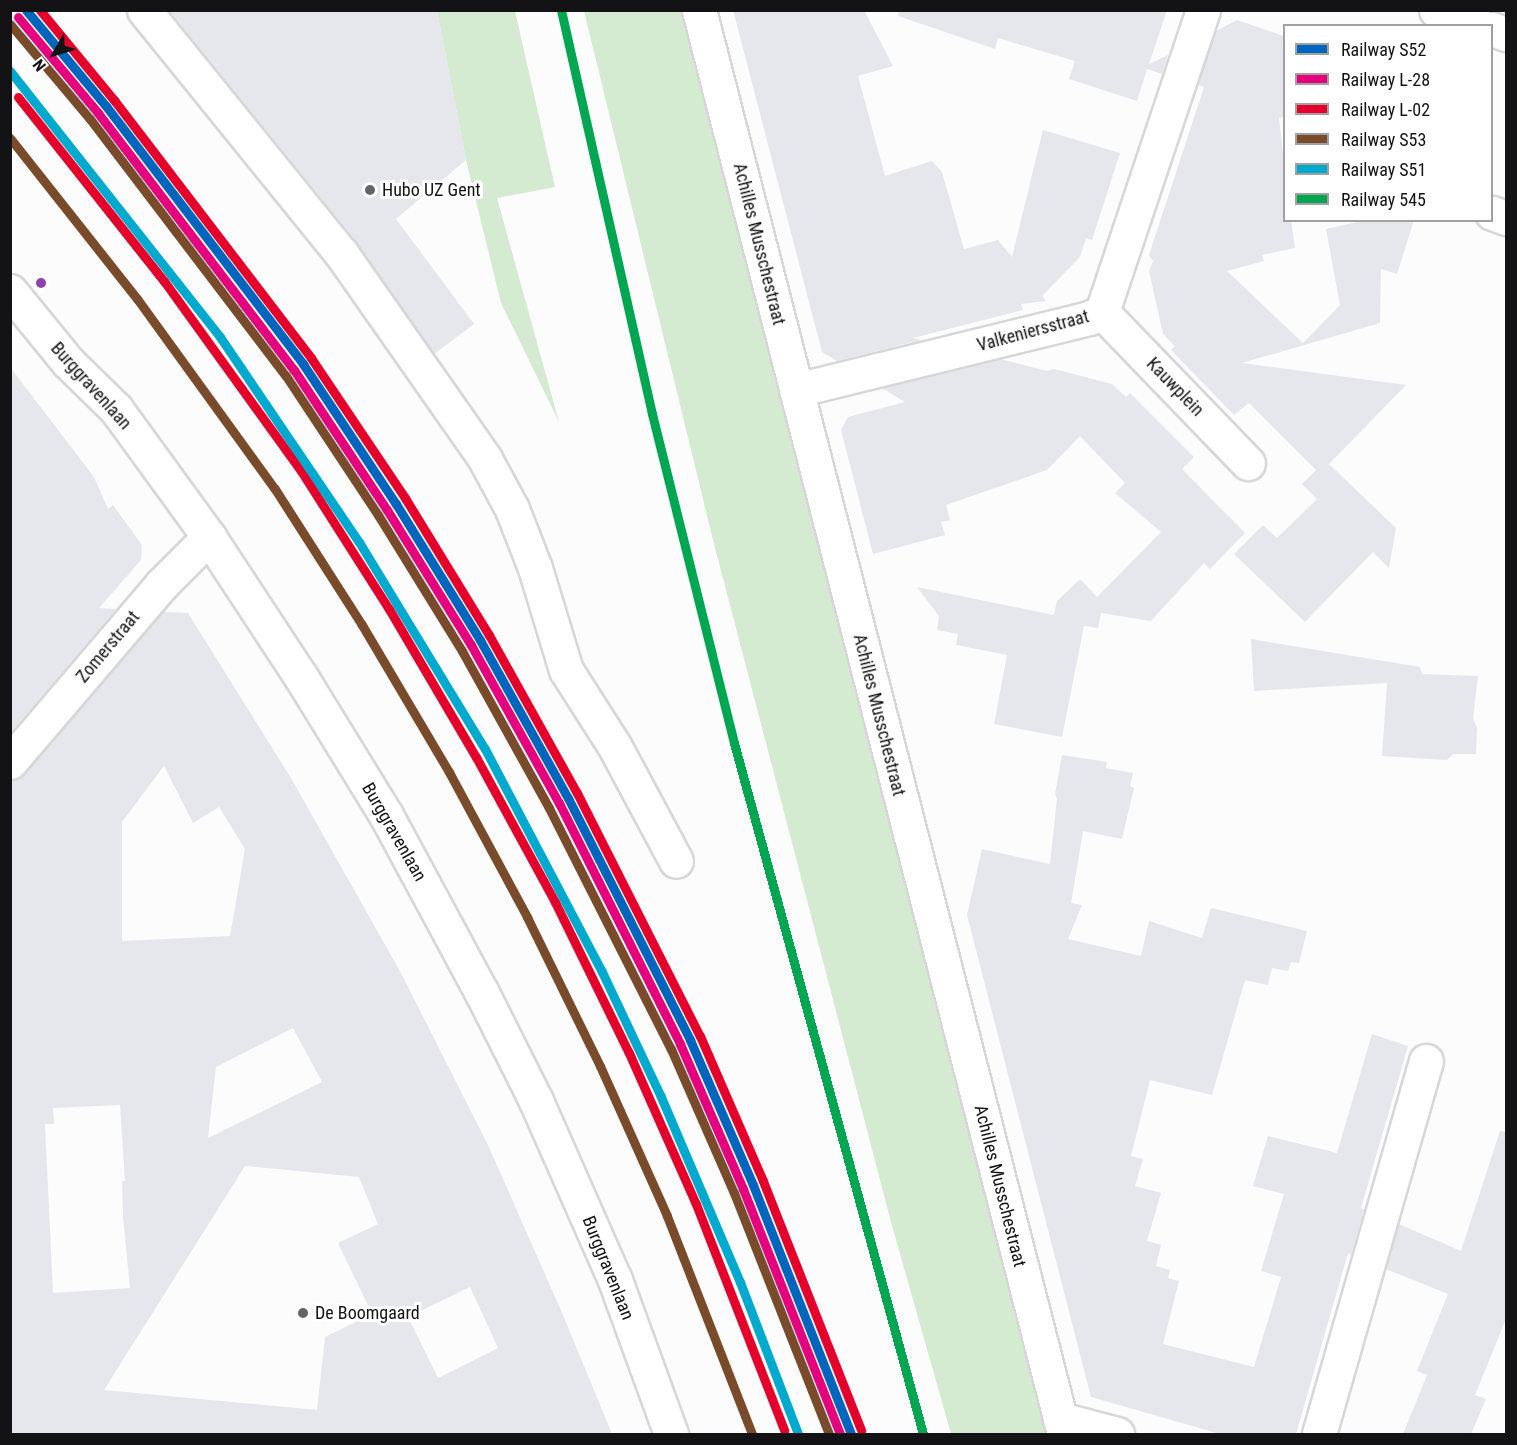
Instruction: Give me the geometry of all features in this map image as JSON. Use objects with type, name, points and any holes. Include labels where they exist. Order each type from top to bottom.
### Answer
[{"type":"street","points":[[144,10],[341,253],[485,459],[512,509],[535,568],[566,670],[615,747],[676,861]]},
{"type":"street","name":"Achilles Musschestraat","points":[[699,10],[1062,1427],[1117,1434]]},
{"type":"street","name":"Valkeniersstraat","points":[[796,390],[1089,318],[1102,312],[1203,10]]},
{"type":"street","points":[[1443,17],[1472,24]]},
{"type":"street","name":"Burggravenlaan","points":[[10,291],[68,362],[116,409],[209,537],[301,677],[386,815],[482,993],[536,1101],[615,1280],[671,1434]]},
{"type":"street","name":"Kauwplein","points":[[1102,312],[1248,463]]},
{"type":"street","name":"Zomerstraat","points":[[10,762],[161,585],[209,537]]},
{"type":"street","points":[[1319,1434],[1426,1061]]},
{"type":"green space","points":[[437,11],[515,11],[555,187],[497,198],[559,422],[501,303],[466,160]]},
{"type":"green space","points":[[584,11],[690,11],[1055,1434],[951,1434],[891,1222],[713,540]]},
{"type":"building","name":"Hubo UZ Gent","points":[[169,10],[437,10],[466,160],[396,219],[474,324],[434,354],[356,241]]},
{"type":"building","points":[[733,10],[864,10],[893,66],[858,76],[885,176],[932,161],[942,172],[964,249],[998,240],[1012,257],[1043,130],[1120,153],[1092,240],[1086,238],[1080,257],[1042,296],[1046,301],[1021,304],[1023,310],[913,338],[921,340],[837,361],[822,352]]},
{"type":"building","points":[[899,10],[1167,10],[1149,64],[1168,55],[1162,74],[1147,69],[1137,101],[1069,79],[1075,61],[998,38],[995,49],[898,16]]},
{"type":"building","points":[[1237,20],[1283,36],[1283,117],[1279,118],[1283,153],[1283,222],[1291,222],[1295,248],[1262,255],[1264,261],[1227,271],[1303,343],[1340,305],[1326,229],[1357,222],[1413,222],[1397,274],[1381,269],[1380,323],[1242,363],[1406,385],[1329,464],[1396,528],[1389,568],[1373,552],[1305,622],[1234,554],[1263,525],[1277,538],[1317,499],[1302,484],[1316,470],[1249,403],[1234,415],[1171,350],[1175,346],[1163,334],[1149,271],[1153,261],[1149,255],[1204,87],[1198,85],[1216,31]]},
{"type":"building","points":[[1000,359],[1047,371],[1054,369],[1112,384],[1126,397],[1130,393],[1194,457],[1182,469],[1245,533],[1210,569],[1204,563],[1151,621],[1101,613],[1098,628],[1084,626],[1062,737],[994,724],[1007,655],[956,645],[958,634],[937,630],[939,616],[917,587],[1054,615],[1057,601],[1080,579],[1097,597],[1161,532],[1115,493],[1125,483],[1080,436],[1047,470],[946,505],[950,520],[941,522],[945,535],[873,554],[841,430],[848,417],[905,402],[882,388]]},
{"type":"building","points":[[10,367],[94,477],[108,509],[113,505],[142,545],[141,560],[99,608],[116,609],[10,733]]},
{"type":"building","points":[[163,612],[188,613],[291,778],[401,973],[488,1145],[563,1315],[612,1434],[10,1434],[10,780],[24,774]],"holes":[[[164,766],[193,823],[219,807],[245,849],[230,936],[122,941],[122,822]],[[293,1028],[322,1082],[208,1138],[216,1067]],[[120,1105],[125,1181],[122,1181],[123,1216],[130,1288],[53,1293],[45,1124],[54,1124],[53,1108]],[[245,1166],[359,1177],[378,1224],[338,1243],[372,1314],[325,1337],[317,1410],[104,1390]],[[470,1287],[498,1348],[438,1378],[408,1317]]]},
{"type":"building","points":[[1251,639],[1420,667],[1422,674],[1478,676],[1473,718],[1477,728],[1476,754],[1453,754],[1447,760],[1382,756],[1387,683],[1254,691]]},
{"type":"building","points":[[1062,755],[1107,762],[1106,768],[1133,773],[1130,786],[1134,788],[1122,839],[1083,831],[1071,903],[1082,905],[1068,939],[1141,956],[1149,921],[1202,938],[1211,908],[1307,931],[1299,963],[1291,962],[1288,971],[1272,968],[1268,985],[1245,980],[1212,1095],[1150,1080],[1131,1156],[1143,1159],[1135,1186],[1161,1193],[1147,1241],[1161,1245],[1156,1266],[1170,1270],[1168,1278],[1179,1281],[1163,1344],[1254,1367],[1281,1277],[1261,1271],[1284,1194],[1253,1186],[1268,1136],[1337,1153],[1372,1034],[1408,1046],[1361,1208],[1364,1210],[1351,1255],[1348,1253],[1296,1434],[1220,1434],[1091,1397],[967,915],[982,849],[1050,864],[1057,799],[1055,794]]},
{"type":"building","points":[[1500,1131],[1506,1132],[1506,1319],[1475,1395],[1486,1399],[1471,1434],[1403,1434],[1427,1375],[1417,1371],[1448,1294],[1386,1269],[1399,1224],[1461,1251]]},
{"type":"rail line","name":"S52","points":[[26,10],[106,106],[303,364],[396,504],[480,640],[568,798],[690,1040],[753,1185],[851,1434]]},
{"type":"rail line","name":"L-02","points":[[40,10],[114,100],[311,358],[405,498],[489,635],[577,793],[700,1036],[763,1181],[861,1430]]},
{"type":"rail line","name":"545","points":[[561,10],[652,414],[734,743],[923,1434]]},
{"type":"rail line","name":"L-28","points":[[18,17],[98,113],[294,370],[387,510],[471,645],[559,803],[680,1044],[743,1189],[840,1434]]},
{"type":"rail line","name":"S53","points":[[10,24],[90,119],[286,376],[378,515],[462,651],[549,808],[671,1049],[734,1193],[829,1434]]},
{"type":"rail line","name":"S51","points":[[10,71],[220,337],[359,542],[485,749],[602,972],[661,1097],[740,1282],[798,1434]]},
{"type":"rail line","name":"L-02","points":[[18,97],[164,281],[301,471],[389,609],[476,757],[555,902],[629,1053],[696,1204],[784,1430]]},
{"type":"rail line","name":"S53","points":[[10,138],[138,300],[275,489],[362,625],[449,772],[527,917],[600,1066],[667,1216],[752,1434]]},
{"type":"place","name":"Hubo UZ Gent","points":[[370,190]]},
{"type":"place","name":"De Boomgaard","points":[[303,1313]]}]
